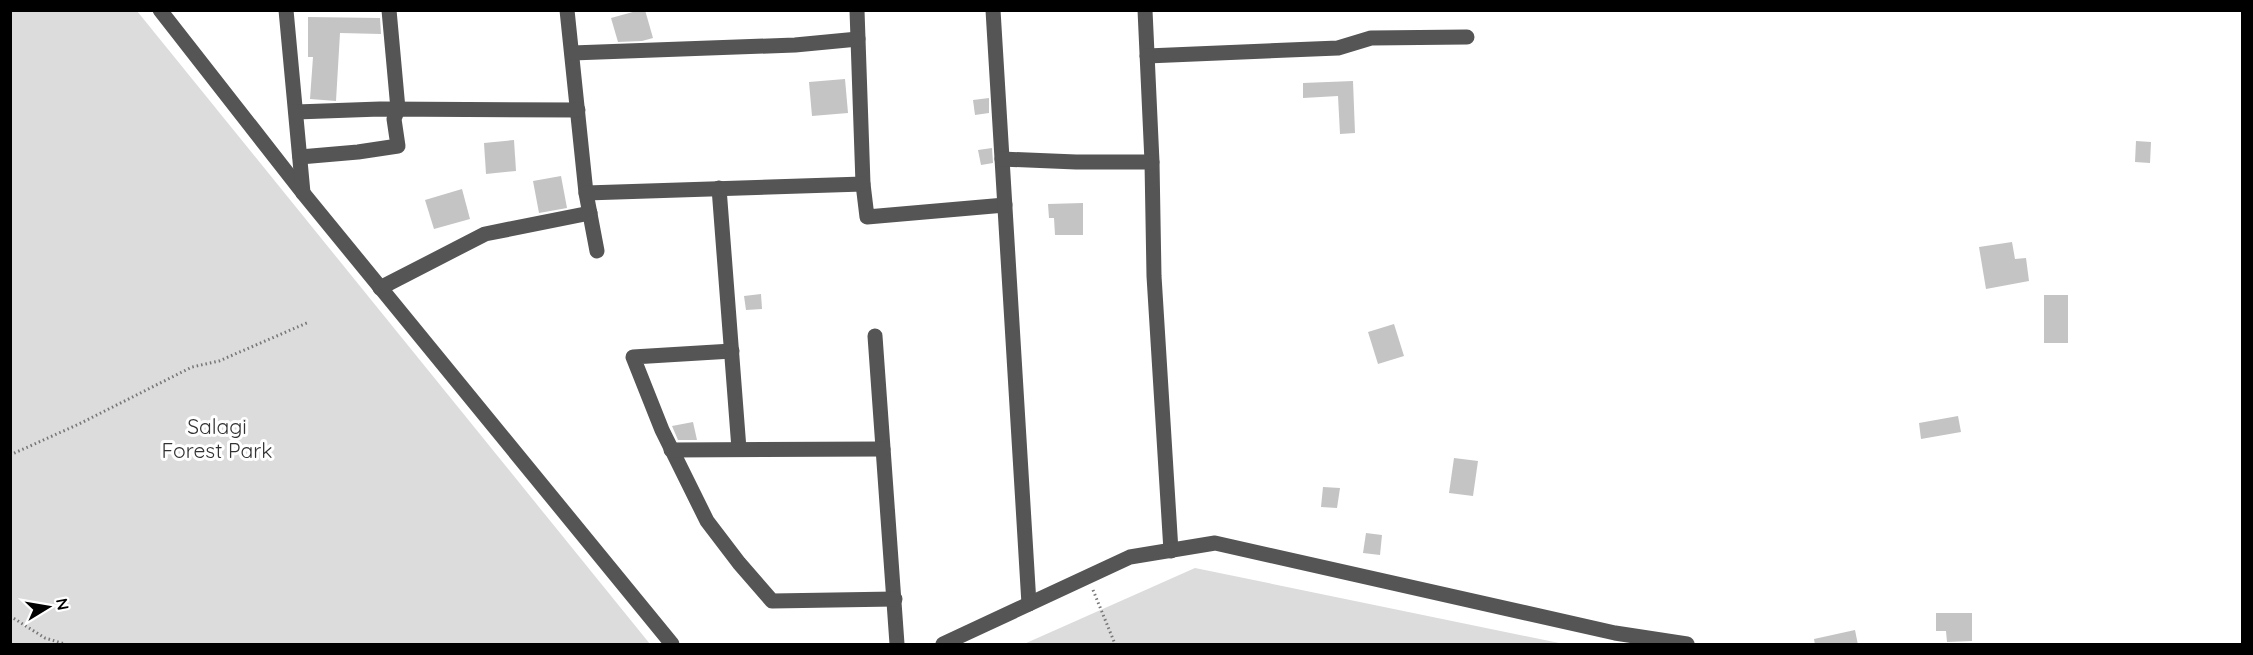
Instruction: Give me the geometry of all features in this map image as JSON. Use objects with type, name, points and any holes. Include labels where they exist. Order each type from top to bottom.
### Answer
[{"type":"street","points":[[160,10],[303,193],[672,645]]},
{"type":"street","points":[[286,10],[303,193]]},
{"type":"street","points":[[300,157],[398,146],[394,119],[398,109],[388,10]]},
{"type":"street","points":[[567,10],[586,193],[597,251]]},
{"type":"street","points":[[857,10],[863,184],[867,217],[1005,205]]},
{"type":"street","points":[[993,10],[1029,604]]},
{"type":"street","points":[[1145,10],[1152,162],[1154,276],[1171,550]]},
{"type":"street","points":[[1147,56],[1338,48],[1371,38],[1467,37]]},
{"type":"street","points":[[572,53],[795,45],[858,39]]},
{"type":"street","points":[[296,112],[398,109],[578,110]]},
{"type":"street","points":[[1002,159],[1152,162]]},
{"type":"street","points":[[586,193],[863,184]]},
{"type":"street","points":[[719,188],[739,449]]},
{"type":"street","points":[[380,288],[485,234],[590,213]]},
{"type":"street","points":[[874,336],[897,645]]},
{"type":"street","points":[[732,351],[633,357],[671,450],[707,520],[739,563],[772,601],[894,598]]},
{"type":"street","points":[[671,450],[883,448]]},
{"type":"street","points":[[943,645],[1130,557],[1215,543],[1615,633],[1687,645]]},
{"type":"path","points":[[10,455],[98,415],[192,367],[219,361],[309,321]]},
{"type":"path","points":[[1087,577],[1115,645]]},
{"type":"path","points":[[10,616],[45,638],[65,645]]},
{"type":"green space","name":"Salagi Forest Park","points":[[10,11],[137,11],[650,644],[11,644]]},
{"type":"green space","points":[[1195,568],[1564,644],[1024,644]]},
{"type":"building","points":[[645,10],[653,38],[618,42],[611,18]]},
{"type":"building","points":[[308,17],[380,18],[381,34],[340,33],[336,101],[310,99],[313,57],[308,57]]},
{"type":"building","points":[[845,79],[848,113],[812,116],[809,82]]},
{"type":"building","points":[[1353,81],[1355,133],[1340,134],[1338,96],[1303,98],[1303,83]]},
{"type":"building","points":[[989,98],[989,113],[975,115],[973,100]]},
{"type":"building","points":[[514,140],[516,171],[486,174],[484,143]]},
{"type":"building","points":[[2136,141],[2151,142],[2150,163],[2135,162]]},
{"type":"building","points":[[992,148],[993,163],[981,165],[978,150]]},
{"type":"building","points":[[561,176],[567,208],[539,213],[533,181]]},
{"type":"building","points":[[462,189],[470,219],[434,229],[425,200]]},
{"type":"building","points":[[1083,203],[1083,235],[1055,235],[1054,218],[1049,218],[1048,204]]},
{"type":"building","points":[[2012,242],[2015,259],[2026,258],[2029,281],[1986,289],[1979,247]]},
{"type":"building","points":[[761,294],[762,309],[746,310],[744,296]]},
{"type":"building","points":[[2044,295],[2068,295],[2068,343],[2044,343]]},
{"type":"building","points":[[1394,324],[1404,356],[1378,364],[1368,332]]},
{"type":"building","points":[[1958,416],[1961,432],[1921,439],[1919,423]]},
{"type":"building","points":[[693,422],[697,440],[678,440],[672,426]]},
{"type":"building","points":[[1454,458],[1478,461],[1473,496],[1449,493]]},
{"type":"building","points":[[1323,487],[1340,488],[1337,508],[1321,507]]},
{"type":"building","points":[[1366,533],[1382,535],[1380,555],[1363,553]]},
{"type":"building","points":[[1936,613],[1972,613],[1972,641],[1947,642],[1946,631],[1936,631]]},
{"type":"building","points":[[1855,630],[1858,645],[1815,645],[1814,639]]}]
